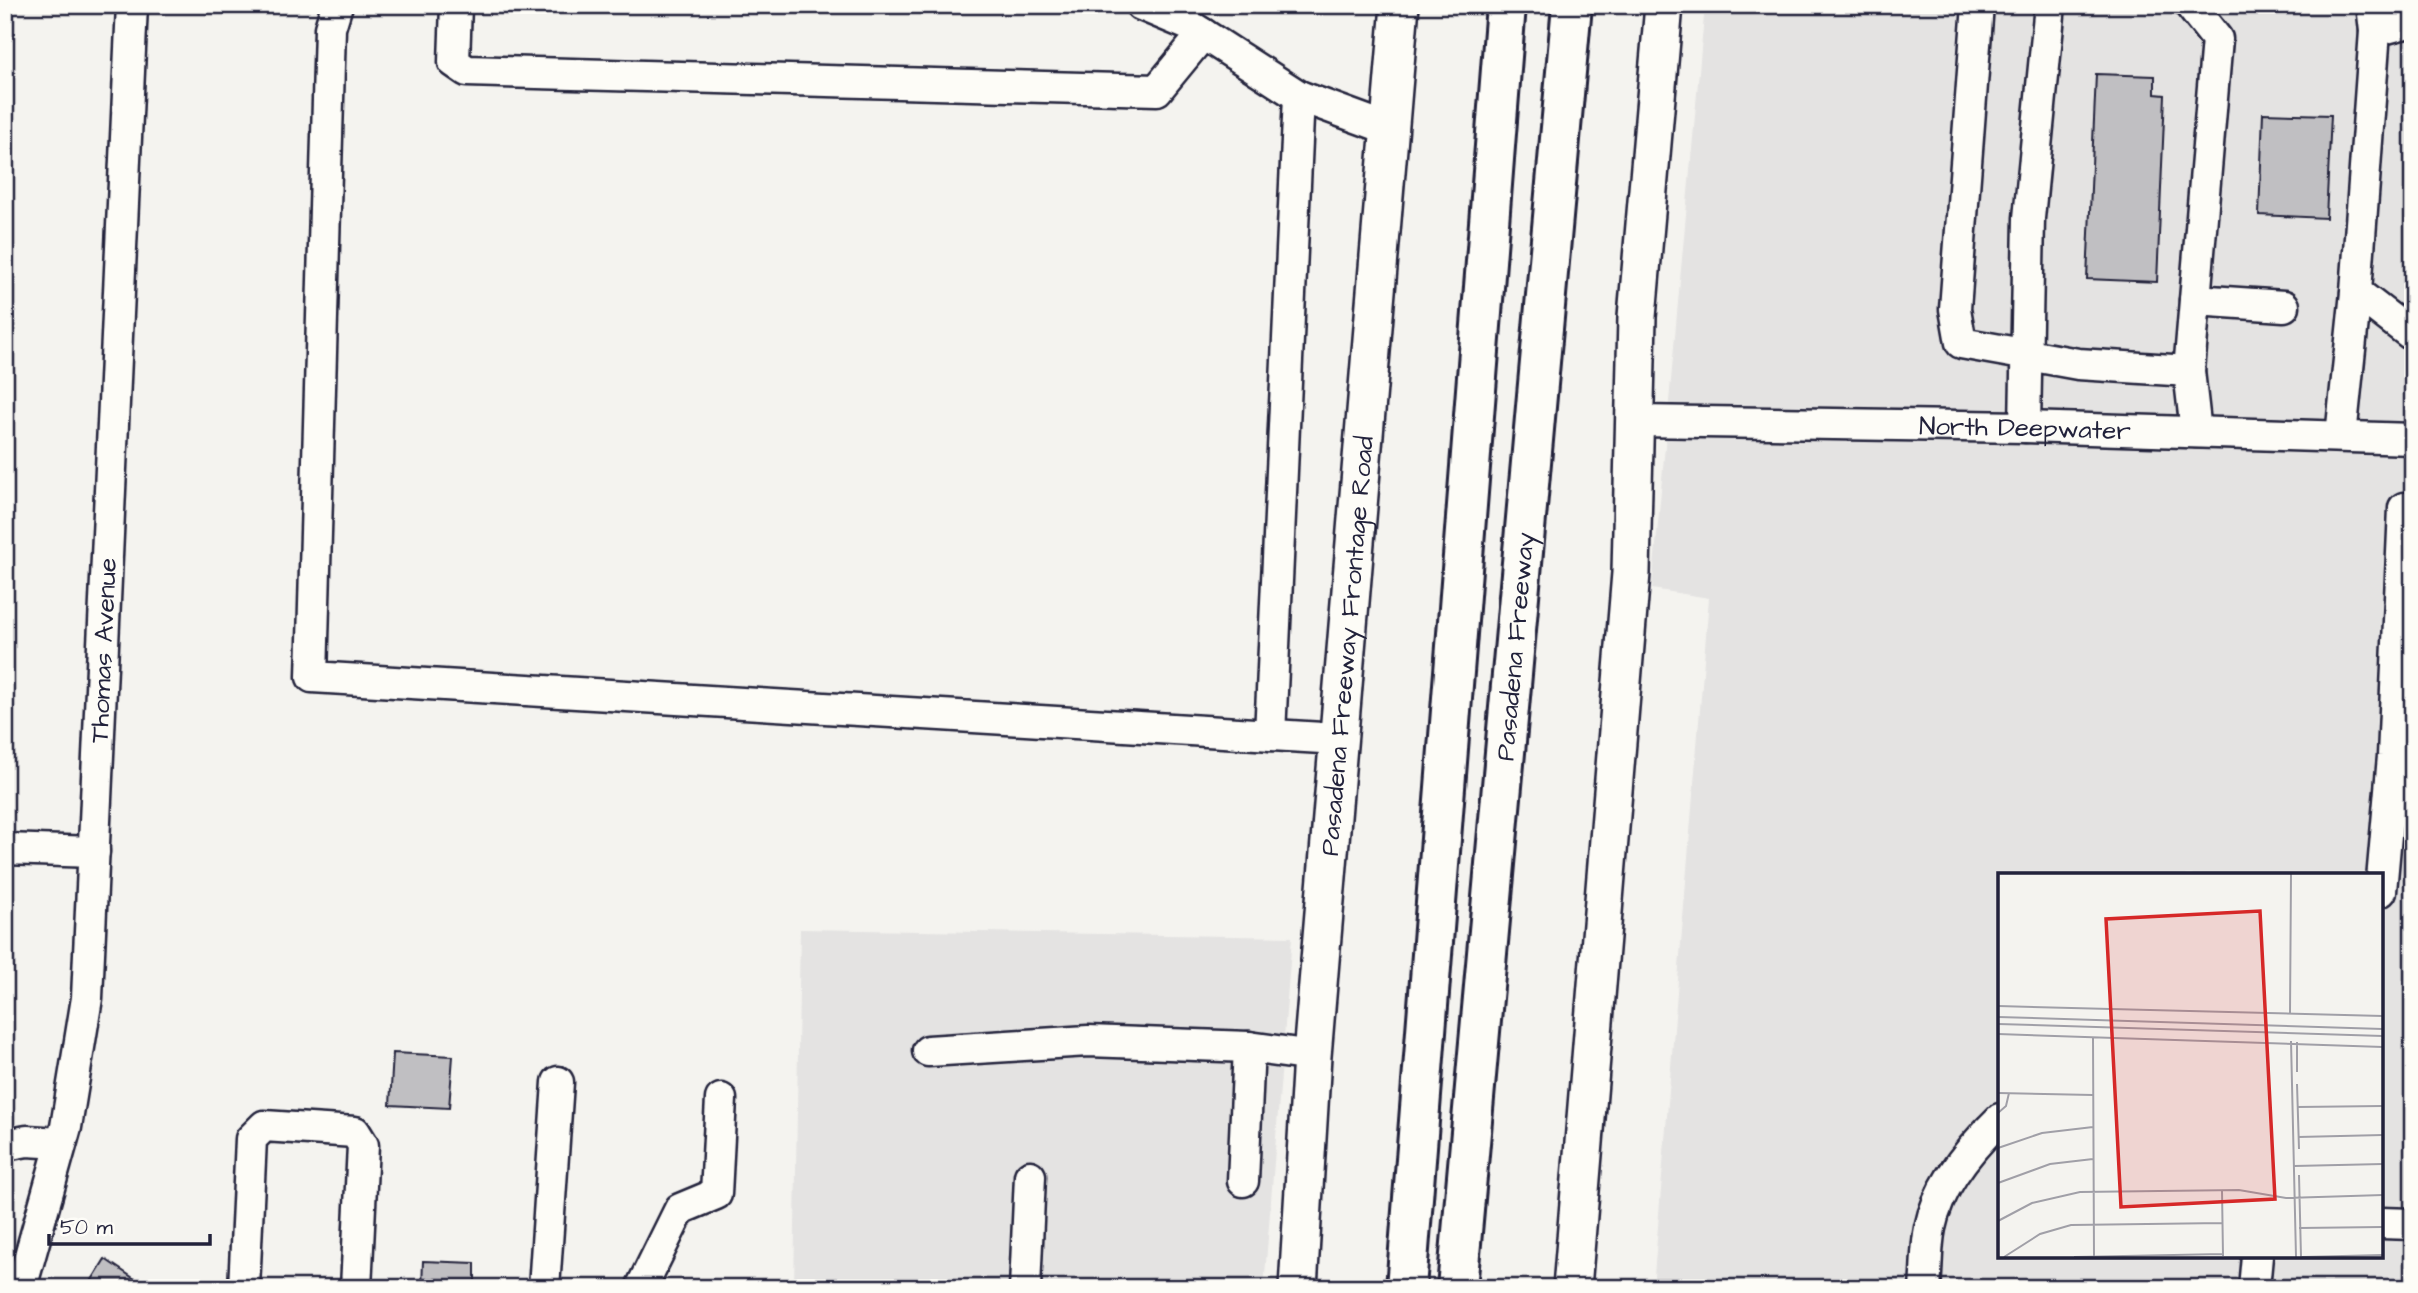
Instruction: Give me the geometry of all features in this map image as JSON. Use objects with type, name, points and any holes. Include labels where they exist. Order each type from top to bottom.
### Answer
[{"type":"highway","points":[[1406,1288],[1506,5]]},
{"type":"highway","name":"Pasadena Freeway","points":[[1457,1288],[1572,5]]},
{"type":"main road","name":"Pasadena Freeway Frontage Road","points":[[1298,1288],[1312,1056],[1400,5]]},
{"type":"main road","points":[[1572,1288],[1631,573],[1637,421],[1637,317],[1664,5]]},
{"type":"street","name":"Thomas Avenue","points":[[17,1270],[61,1143],[76,1080],[87,998],[132,5]]},
{"type":"street","points":[[337,5],[330,29],[312,677],[1339,739]]},
{"type":"street","points":[[456,5],[454,62],[467,71],[1157,90],[1203,34]]},
{"type":"street","points":[[1141,5],[1203,34],[1299,96],[1389,129]]},
{"type":"street","points":[[1978,5],[1955,309],[1961,343],[2078,364],[2189,371]]},
{"type":"street","points":[[2025,427],[2029,218],[2050,5]]},
{"type":"street","points":[[2190,5],[2217,39],[2189,371],[2196,432]]},
{"type":"street","points":[[2341,436],[2356,292],[2374,18],[2413,21]]},
{"type":"street","points":[[1270,735],[1299,96]]},
{"type":"street","points":[[2356,292],[2413,336]]},
{"type":"street","points":[[2194,300],[2284,306]]},
{"type":"street","name":"North Deepwater","points":[[1637,421],[2025,427],[2413,439]]},
{"type":"street","points":[[2383,879],[2403,757],[2404,508],[2413,508]]},
{"type":"street","points":[[5,849],[94,852]]},
{"type":"street","points":[[928,1051],[1088,1041],[1249,1047],[1312,1056]]},
{"type":"street","points":[[1243,1181],[1249,1047]]},
{"type":"street","points":[[544,1288],[558,1082]]},
{"type":"street","points":[[641,1288],[680,1209],[716,1194],[722,1099]]},
{"type":"street","points":[[1925,1288],[1930,1227],[1950,1180],[1981,1137],[1998,1121]]},
{"type":"street","points":[[244,1288],[251,1139],[264,1126],[355,1132],[363,1145],[356,1288]]},
{"type":"street","points":[[5,1145],[27,1141],[61,1143]]},
{"type":"street","points":[[1025,1288],[1030,1176]]},
{"type":"street","points":[[2383,1223],[2413,1224]]},
{"type":"street","points":[[2254,1288],[2257,1258]]},
{"type":"shaded area","points":[[1705,5],[2413,5],[2413,1288],[1653,1288],[1709,598],[1652,589]]},
{"type":"shaded area","points":[[800,929],[1292,937],[1264,1288],[794,1288]]},
{"type":"building","points":[[2096,74],[2155,76],[2155,94],[2165,95],[2157,282],[2087,279]]},
{"type":"building","points":[[2263,113],[2331,115],[2326,218],[2259,215]]},
{"type":"building","points":[[393,1053],[453,1056],[449,1108],[390,1105]]},
{"type":"building","points":[[105,1259],[148,1288],[87,1288]]},
{"type":"building","points":[[423,1261],[475,1263],[475,1288],[422,1288]]}]
